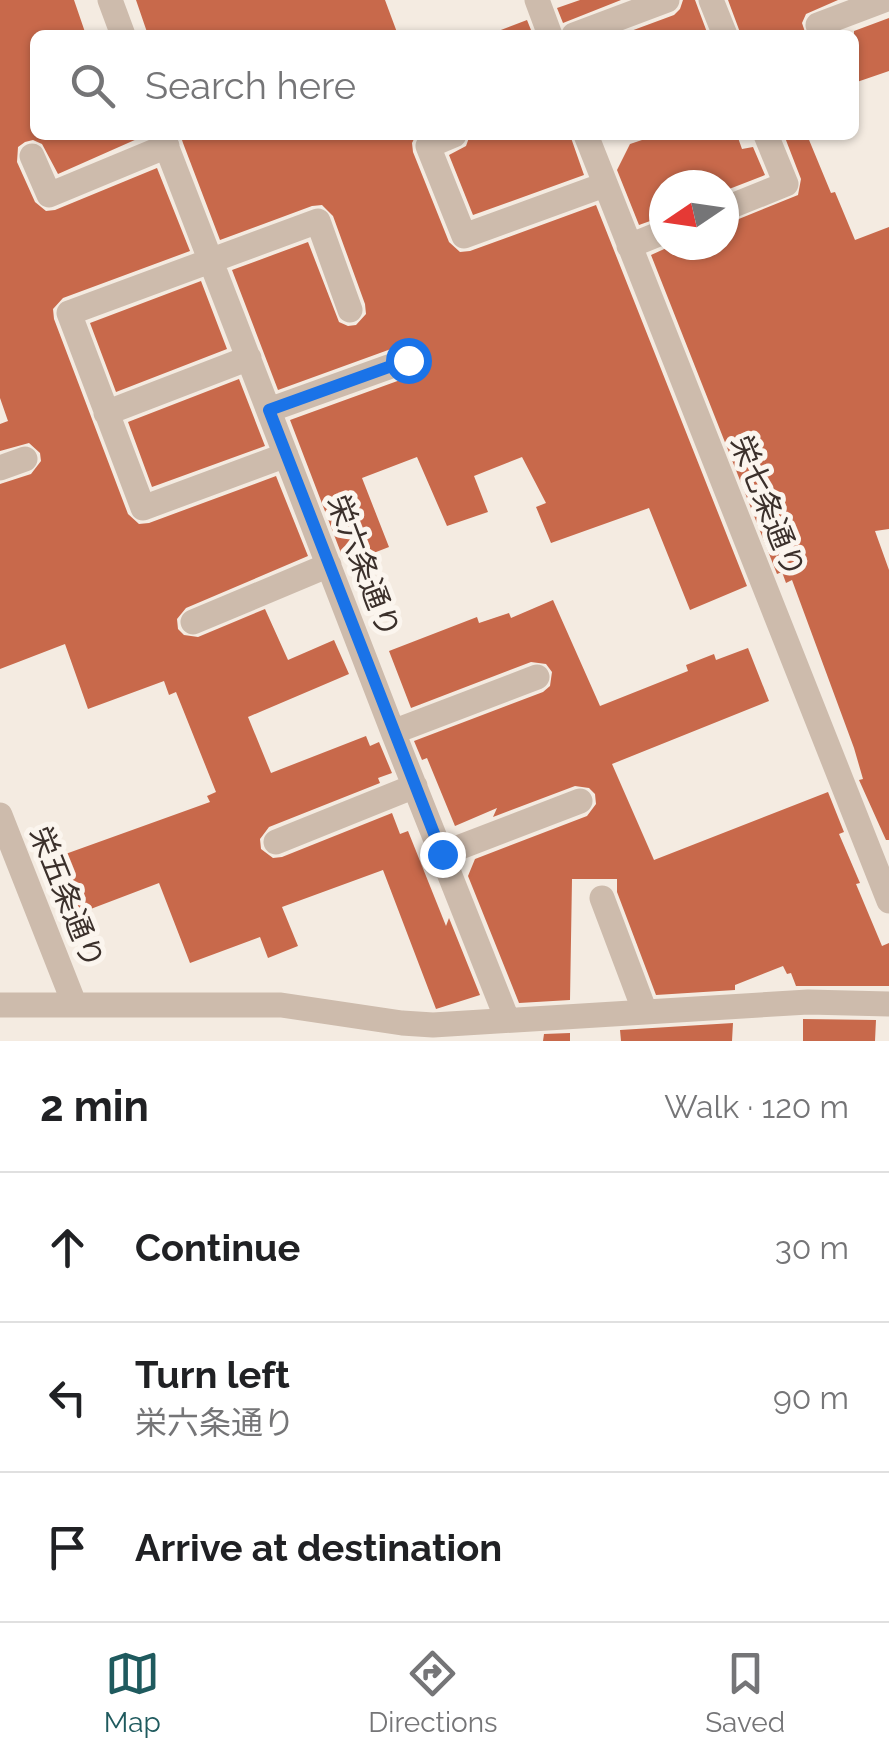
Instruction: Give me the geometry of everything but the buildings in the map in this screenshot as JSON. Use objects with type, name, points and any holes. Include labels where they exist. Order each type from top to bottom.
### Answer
[{"type":"street","points":[[110,0],[122,30]]},
{"type":"street","points":[[537,0],[548,30]]},
{"type":"street","points":[[587,30],[666,0]]},
{"type":"street","points":[[711,0],[723,30]]},
{"type":"street","points":[[818,25],[884,0]]},
{"type":"street","points":[[442,140],[428,146],[464,236],[604,185]]},
{"type":"street","name":"栄七条通り","points":[[596,140],[604,185],[880,845],[889,901]]},
{"type":"street","points":[[739,203],[786,184],[768,140]]},
{"type":"street","points":[[32,156],[49,195],[165,141]]},
{"type":"street","name":"栄六条通り","points":[[165,141],[508,1019]]},
{"type":"street","points":[[286,454],[143,508],[69,313],[318,221],[350,310]]},
{"type":"street","points":[[629,246],[649,238]]},
{"type":"street","points":[[106,413],[249,358]]},
{"type":"street","points":[[269,410],[408,360]]},
{"type":"street","points":[[0,468],[25,459]]},
{"type":"street","points":[[193,622],[329,566]]},
{"type":"street","points":[[393,732],[537,677]]},
{"type":"street","points":[[276,842],[414,786]]},
{"type":"street","points":[[442,854],[580,801]]},
{"type":"street","name":"栄五条通り","points":[[0,815],[74,1004]]},
{"type":"street","points":[[602,898],[645,1012]]},
{"type":"street","points":[[0,1005],[281,1005],[403,1032],[433,1024],[508,1019],[808,1002],[889,1004]]},
{"type":"street","points":[[605,1041],[606,1014]]},
{"type":"route","points":[[408,360],[269,410],[442,854]]}]
